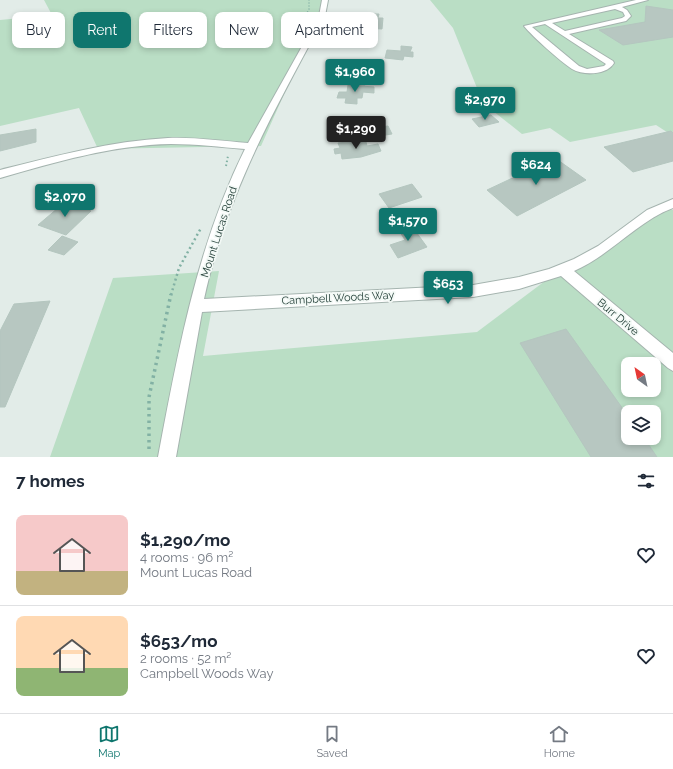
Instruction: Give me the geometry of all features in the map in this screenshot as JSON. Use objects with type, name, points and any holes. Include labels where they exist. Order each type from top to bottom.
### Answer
[{"type":"street","name":"Mount Lucas Road","points":[[167,457],[196,306],[214,241],[229,195],[252,146],[322,16],[325,0]]},
{"type":"street","points":[[546,22],[610,64],[607,68],[587,72],[576,68],[527,26],[645,0]]},
{"type":"street","points":[[564,33],[624,20],[628,16],[625,10],[617,6]]},
{"type":"street","points":[[597,11],[614,18],[625,18]]},
{"type":"street","points":[[0,174],[79,153],[146,143],[194,141],[252,146]]},
{"type":"street","name":"Campbell Woods Way","points":[[196,306],[473,291],[516,284],[563,270],[592,256],[642,218],[673,203]]},
{"type":"street","name":"Burr Drive","points":[[563,270],[673,363]]},
{"type":"path","points":[[227,174],[226,159],[230,152]]},
{"type":"path","points":[[149,453],[149,397],[169,300],[179,268],[202,227]]},
{"type":"green space","points":[[44,0],[324,0],[325,2],[321,12],[281,12],[281,48],[305,48],[261,146],[98,149],[79,108],[0,126],[0,20],[12,19],[12,48],[65,48],[65,12],[50,12]]},
{"type":"green space","points":[[430,0],[673,0],[673,136],[656,125],[570,142],[550,128],[522,134],[483,103],[453,28]]},
{"type":"green space","points":[[663,207],[673,210],[673,457],[50,457],[113,278],[219,271],[203,356],[477,332],[561,269]]},
{"type":"building","points":[[646,6],[673,10],[673,37],[623,45],[599,30],[645,22]]},
{"type":"building","points":[[378,18],[383,18],[382,29],[378,29]]},
{"type":"building","points":[[401,46],[412,47],[410,52],[413,52],[413,57],[404,56],[403,60],[385,58],[387,50],[401,51]]},
{"type":"building","points":[[350,78],[366,79],[365,85],[349,84]]},
{"type":"building","points":[[348,85],[374,87],[374,93],[363,92],[362,98],[357,98],[357,104],[345,103],[346,98],[337,98],[339,92],[347,92]]},
{"type":"building","points":[[491,115],[499,122],[479,127],[472,119]]},
{"type":"building","points":[[388,126],[392,134],[379,136],[374,128]]},
{"type":"building","points":[[36,129],[36,142],[0,151],[0,135]]},
{"type":"building","points":[[671,131],[673,133],[673,161],[633,172],[604,147]]},
{"type":"building","points":[[356,141],[356,143],[366,142],[367,146],[378,144],[381,151],[361,157],[342,159],[341,153],[335,154],[334,149],[340,148],[338,143]]},
{"type":"building","points":[[555,158],[586,180],[517,216],[487,190]]},
{"type":"building","points":[[412,184],[422,197],[389,208],[379,194]]},
{"type":"building","points":[[65,202],[91,211],[66,235],[38,225]]},
{"type":"building","points":[[411,225],[427,247],[398,258],[390,245],[405,240],[398,229]]},
{"type":"building","points":[[62,236],[78,242],[64,255],[48,250]]},
{"type":"building","points":[[50,301],[5,407],[0,407],[0,331],[14,304]]},
{"type":"building","points":[[566,329],[621,406],[621,445],[649,445],[657,457],[591,457],[520,343]]}]
